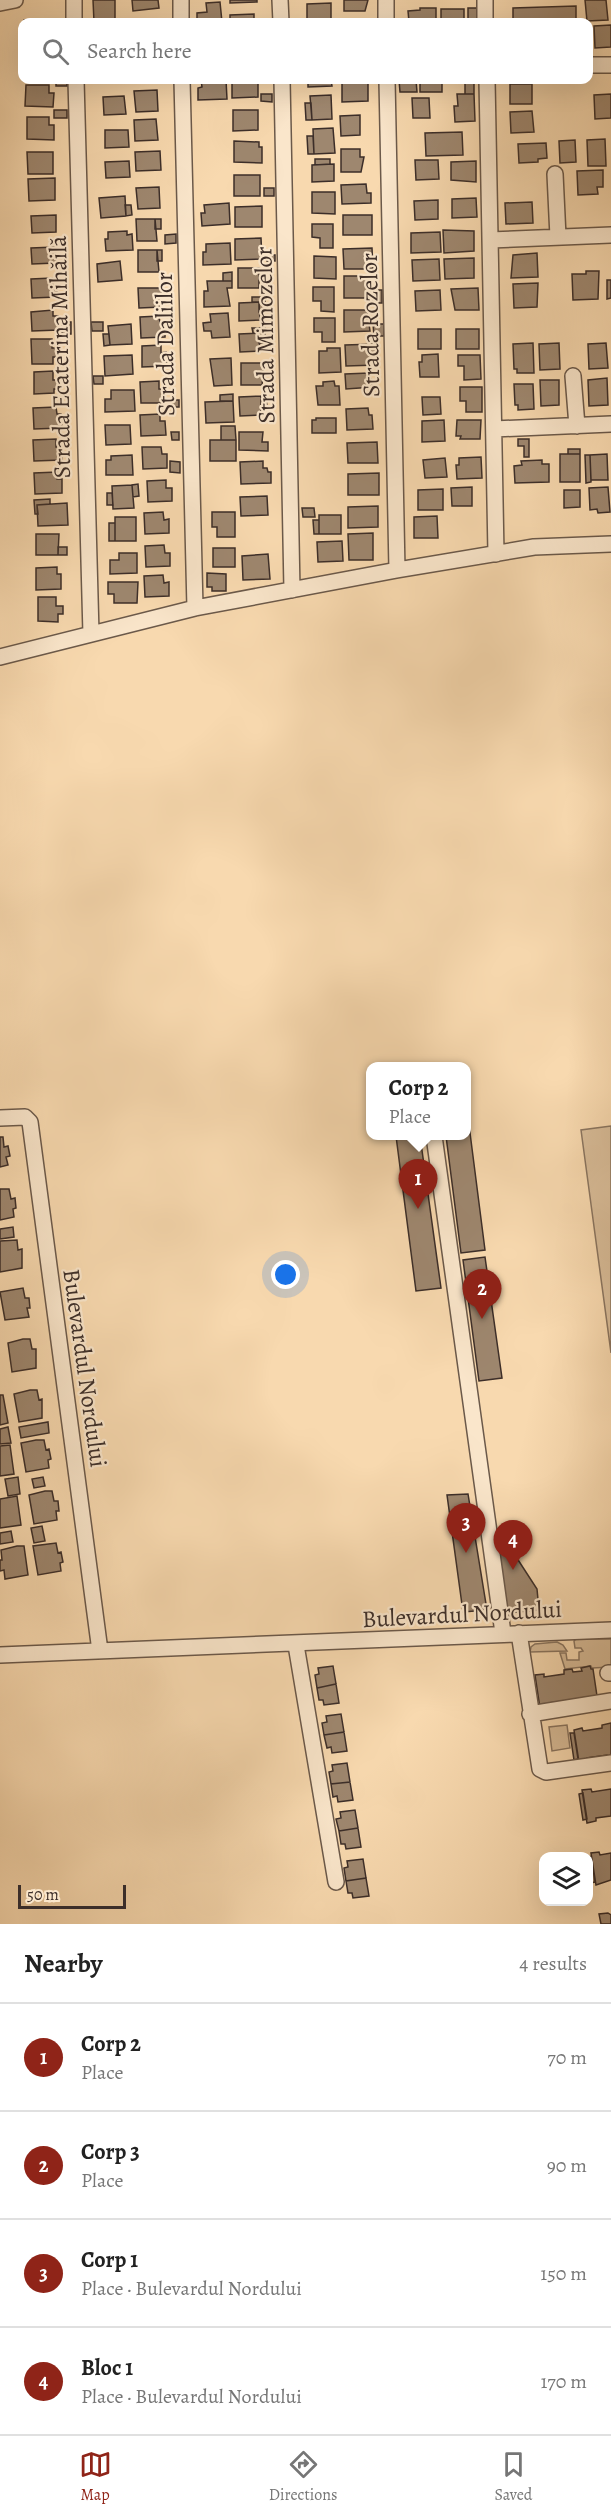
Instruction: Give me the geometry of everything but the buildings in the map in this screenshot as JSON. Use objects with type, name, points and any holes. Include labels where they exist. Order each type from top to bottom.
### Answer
[{"type":"street","points":[[0,3],[15,0]]},
{"type":"street","points":[[74,0],[74,18]]},
{"type":"street","points":[[181,0],[181,18]]},
{"type":"street","points":[[280,0],[281,18]]},
{"type":"street","points":[[386,0],[386,18]]},
{"type":"street","points":[[485,0],[485,18]]},
{"type":"street","points":[[593,65],[611,65]]},
{"type":"street","name":"Strada Ecaterina Mihăilă","points":[[76,84],[91,634]]},
{"type":"street","name":"Strada Daliilor","points":[[182,84],[195,608]]},
{"type":"street","name":"Strada Mimozelor","points":[[282,84],[292,590]]},
{"type":"street","name":"Strada Rozelor","points":[[387,84],[397,570]]},
{"type":"street","points":[[487,84],[496,554]]},
{"type":"street","points":[[555,174],[558,237]]},
{"type":"street","points":[[490,240],[611,235]]},
{"type":"street","points":[[573,376],[577,426]]},
{"type":"street","points":[[494,429],[611,424]]},
{"type":"street","points":[[0,657],[195,608],[397,570],[534,547],[611,544]]},
{"type":"street","name":"Bulevardul Nordului","points":[[0,1118],[25,1117],[30,1122],[100,1651]]},
{"type":"street","points":[[435,1140],[511,1633],[531,1714],[537,1756],[542,1771],[611,1763]]},
{"type":"street","name":"Bulevardul Nordului","points":[[0,1655],[296,1645],[611,1630]]},
{"type":"street","points":[[296,1645],[336,1882]]},
{"type":"street","points":[[531,1714],[611,1701]]},
{"type":"shaded area","points":[[611,1126],[611,1353],[581,1130]]},
{"type":"shaded area","points":[[576,1639],[611,1639],[611,1667],[592,1668],[591,1666],[565,1669],[560,1653],[566,1653],[567,1660],[579,1660],[579,1652],[583,1651],[581,1648],[575,1648]]},
{"type":"shaded area","points":[[557,1642],[567,1651],[530,1652],[531,1647],[535,1644]]},
{"type":"shaded area","points":[[567,1725],[570,1748],[552,1751],[549,1727]]},
{"type":"place","name":"Corp 2","points":[[418,1209]]},
{"type":"place","name":"Corp 3","points":[[482,1319]]},
{"type":"place","name":"Corp 1","points":[[466,1553]]},
{"type":"place","name":"Bloc 1","points":[[513,1570]]}]
